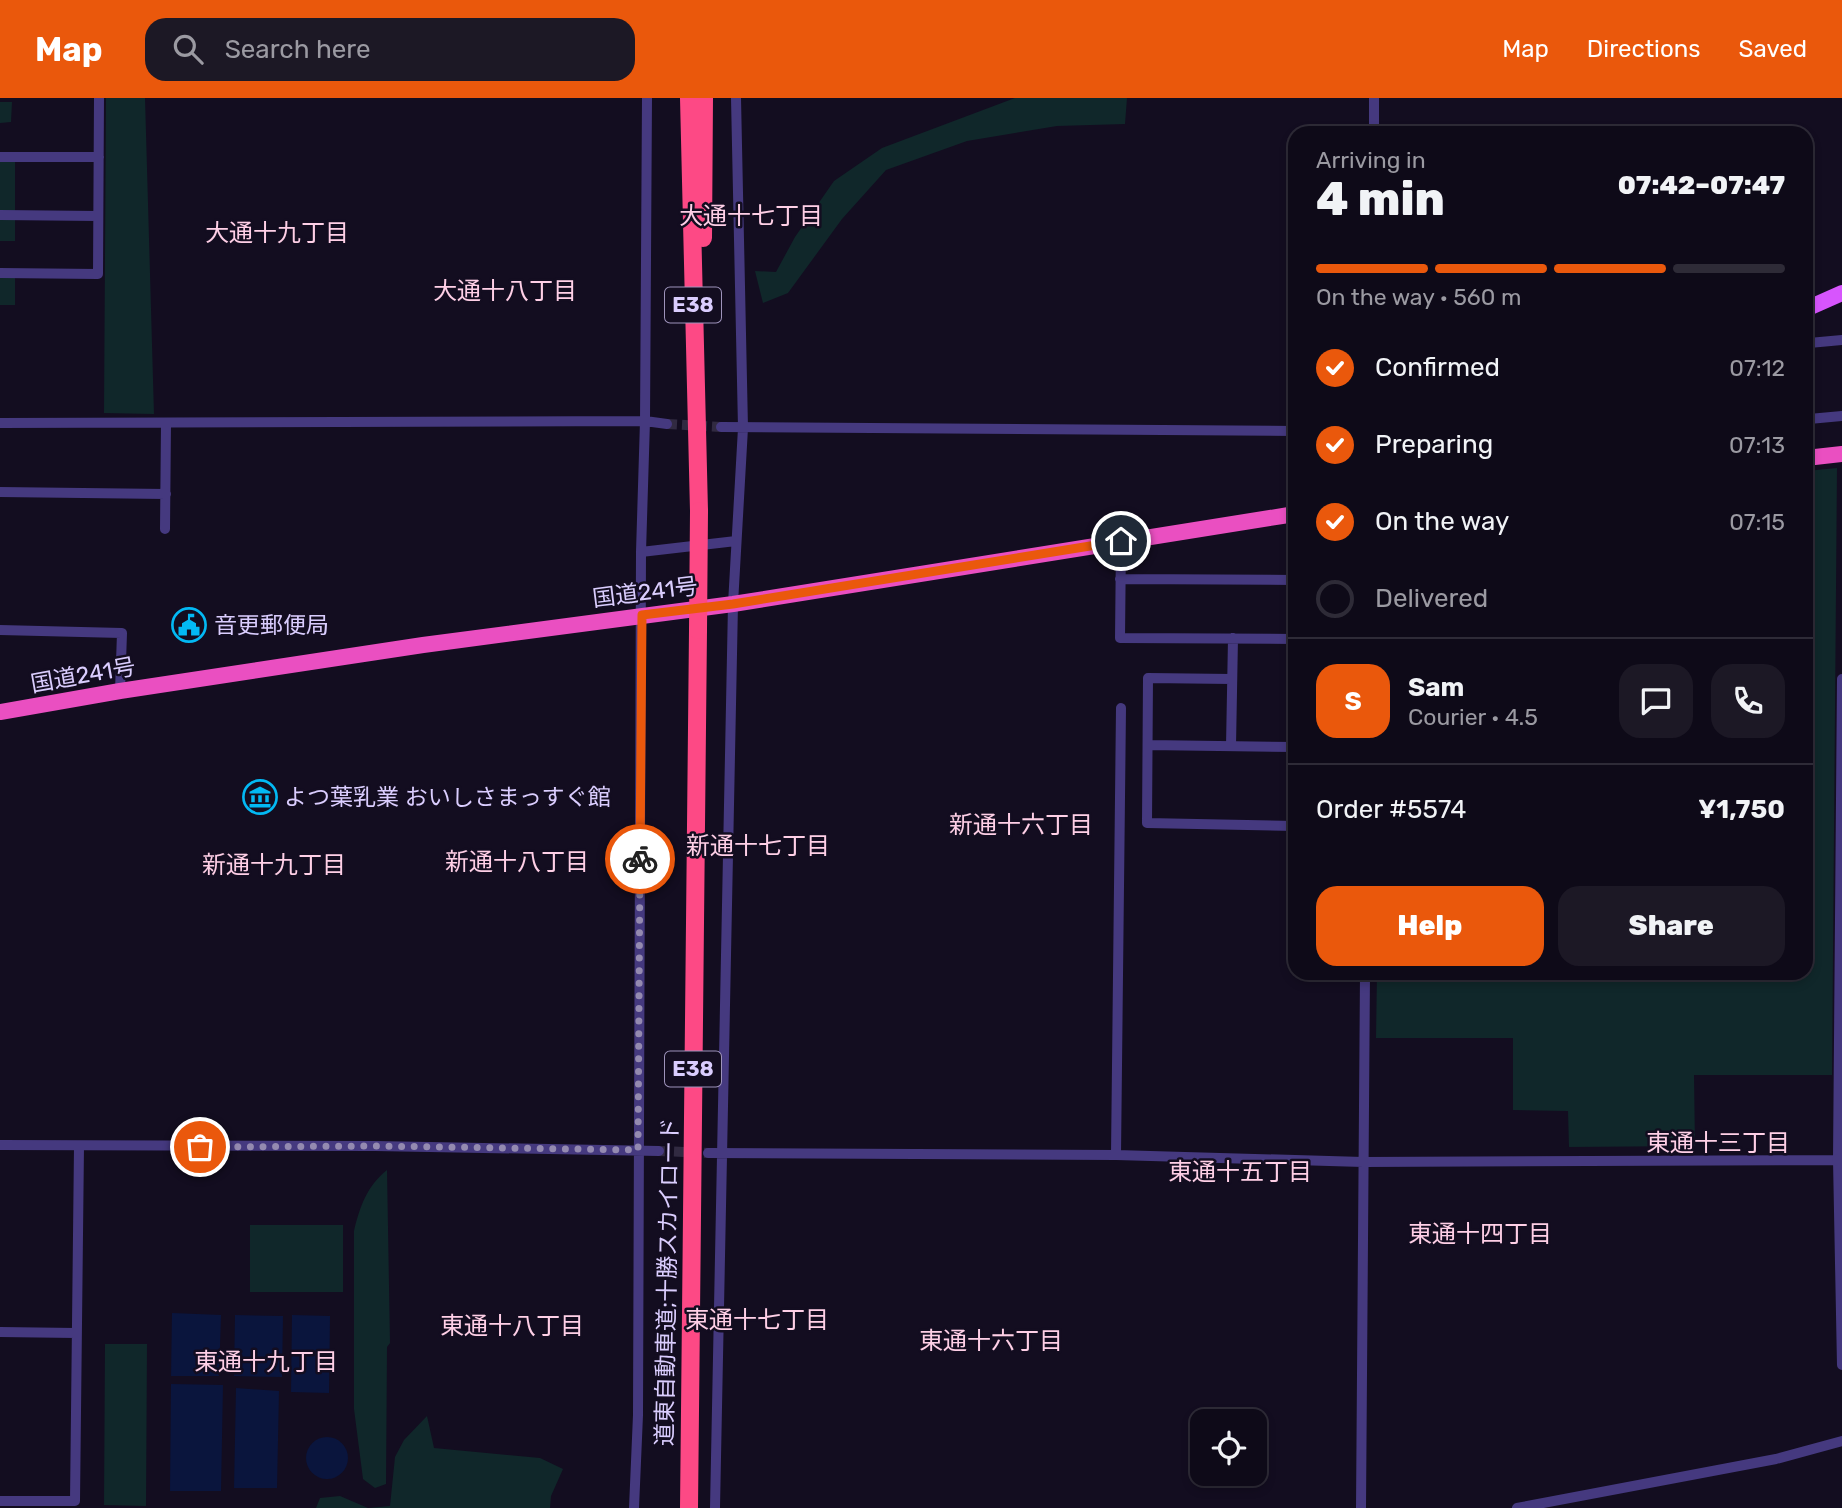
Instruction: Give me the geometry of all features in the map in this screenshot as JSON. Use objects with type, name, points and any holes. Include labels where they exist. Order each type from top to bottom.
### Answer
[{"type":"highway","name":"道東自動車道;十勝スカイロード","points":[[689,98],[699,511]]},
{"type":"highway","name":"道東自動車道;十勝スカイロード","points":[[689,1508],[704,98]]},
{"type":"highway","points":[[1813,457],[1842,454]]},
{"type":"highway","name":"国道241号","points":[[0,712],[423,645],[733,604],[1288,515]]},
{"type":"main road","points":[[1813,306],[1842,293]]},
{"type":"street","points":[[0,274],[98,274],[99,98]]},
{"type":"street","points":[[634,1508],[637,1443],[641,552],[648,98]]},
{"type":"street","points":[[715,1508],[733,604],[743,428],[736,98]]},
{"type":"street","points":[[1374,98],[1374,126]]},
{"type":"street","points":[[0,156],[99,157]]},
{"type":"street","points":[[0,215],[98,216]]},
{"type":"street","points":[[1813,343],[1842,340]]},
{"type":"street","points":[[1813,419],[1842,416]]},
{"type":"street","points":[[0,423],[645,421],[667,424]]},
{"type":"street","points":[[165,529],[166,423]]},
{"type":"street","points":[[721,428],[1288,431]]},
{"type":"street","points":[[0,492],[166,494]]},
{"type":"street","points":[[641,552],[736,541]]},
{"type":"street","points":[[1121,541],[1120,638],[1288,639]]},
{"type":"street","points":[[1120,579],[1288,580]]},
{"type":"street","points":[[0,630],[122,633],[120,691]]},
{"type":"street","points":[[1231,746],[1233,638]]},
{"type":"street","points":[[1232,679],[1148,678],[1147,823],[1288,826]]},
{"type":"street","points":[[1842,679],[1842,1365]]},
{"type":"street","points":[[1116,1155],[1121,708]]},
{"type":"street","points":[[1148,745],[1288,747]]},
{"type":"street","points":[[1361,1508],[1365,980]]},
{"type":"street","points":[[0,1145],[375,1146],[659,1151]]},
{"type":"street","points":[[0,1501],[75,1501],[79,1146]]},
{"type":"street","points":[[708,1153],[1116,1155],[1363,1162],[1840,1160]]},
{"type":"street","points":[[0,1332],[76,1333]]},
{"type":"street","points":[[1517,1508],[1776,1459],[1842,1441]]},
{"type":"green space","points":[[106,98],[145,98],[154,414],[104,413]]},
{"type":"green space","points":[[1015,98],[1127,98],[1125,124],[1057,126],[967,141],[886,170],[842,219],[788,293],[763,303],[755,271],[776,272],[795,237],[834,181],[882,148]]},
{"type":"green space","points":[[0,102],[12,102],[11,122],[0,123]]},
{"type":"green space","points":[[0,161],[15,161],[15,212],[0,212]]},
{"type":"green space","points":[[0,219],[15,219],[15,241],[0,241]]},
{"type":"green space","points":[[0,277],[15,277],[15,305],[0,305]]},
{"type":"green space","points":[[1837,468],[1832,1075],[1694,1075],[1695,1146],[1569,1147],[1568,1111],[1513,1110],[1513,1038],[1376,1038],[1377,980],[1813,980],[1813,470]]},
{"type":"green space","points":[[387,1170],[390,1343],[387,1347],[386,1484],[375,1488],[363,1479],[354,1409],[354,1231],[365,1197]]},
{"type":"green space","points":[[250,1225],[343,1225],[343,1292],[250,1292]]},
{"type":"green space","points":[[105,1344],[147,1344],[146,1506],[104,1505]]},
{"type":"green space","points":[[427,1416],[434,1448],[540,1458],[563,1469],[551,1496],[550,1508],[368,1508],[390,1506],[395,1457],[404,1440]]},
{"type":"green space","points":[[340,1496],[368,1508],[316,1508],[320,1498]]},
{"type":"water","points":[[172,1313],[221,1315],[219,1376],[171,1376]]},
{"type":"water","points":[[235,1315],[283,1316],[282,1377],[234,1376]]},
{"type":"water","points":[[292,1315],[330,1316],[329,1393],[291,1392]]},
{"type":"water","points":[[171,1384],[223,1385],[221,1491],[170,1491]]},
{"type":"water","points":[[236,1388],[279,1391],[277,1488],[234,1488]]},
{"type":"water","points":[[327,1437],[342,1443],[348,1458],[342,1473],[327,1479],[312,1473],[306,1458],[312,1443]]},
{"type":"tunnel","points":[[667,424],[721,427]]},
{"type":"tunnel","points":[[659,1151],[708,1153]]},
{"type":"way so far","points":[[200,1147],[375,1146],[638,1150],[640,859]]},
{"type":"place","name":"音更郵便局","points":[[189,625]]},
{"type":"place","name":"よつ葉乳業 おいしさまっすぐ館","points":[[260,797]]},
{"type":"district","name":"大通十七丁目","points":[[751,216]]},
{"type":"district","name":"大通十九丁目","points":[[277,233]]},
{"type":"district","name":"大通十八丁目","points":[[505,291]]},
{"type":"district","name":"新通十六丁目","points":[[1021,825]]},
{"type":"district","name":"新通十七丁目","points":[[758,846]]},
{"type":"district","name":"新通十八丁目","points":[[517,862]]},
{"type":"district","name":"新通十九丁目","points":[[274,865]]},
{"type":"district","name":"東通十三丁目","points":[[1718,1143]]},
{"type":"district","name":"東通十五丁目","points":[[1240,1172]]},
{"type":"district","name":"東通十四丁目","points":[[1480,1234]]},
{"type":"district","name":"東通十七丁目","points":[[757,1320]]},
{"type":"district","name":"東通十八丁目","points":[[512,1326]]},
{"type":"district","name":"東通十六丁目","points":[[991,1341]]},
{"type":"district","name":"東通十九丁目","points":[[266,1362]]},
{"type":"route","points":[[640,859],[642,615],[733,604],[1121,541]]}]
